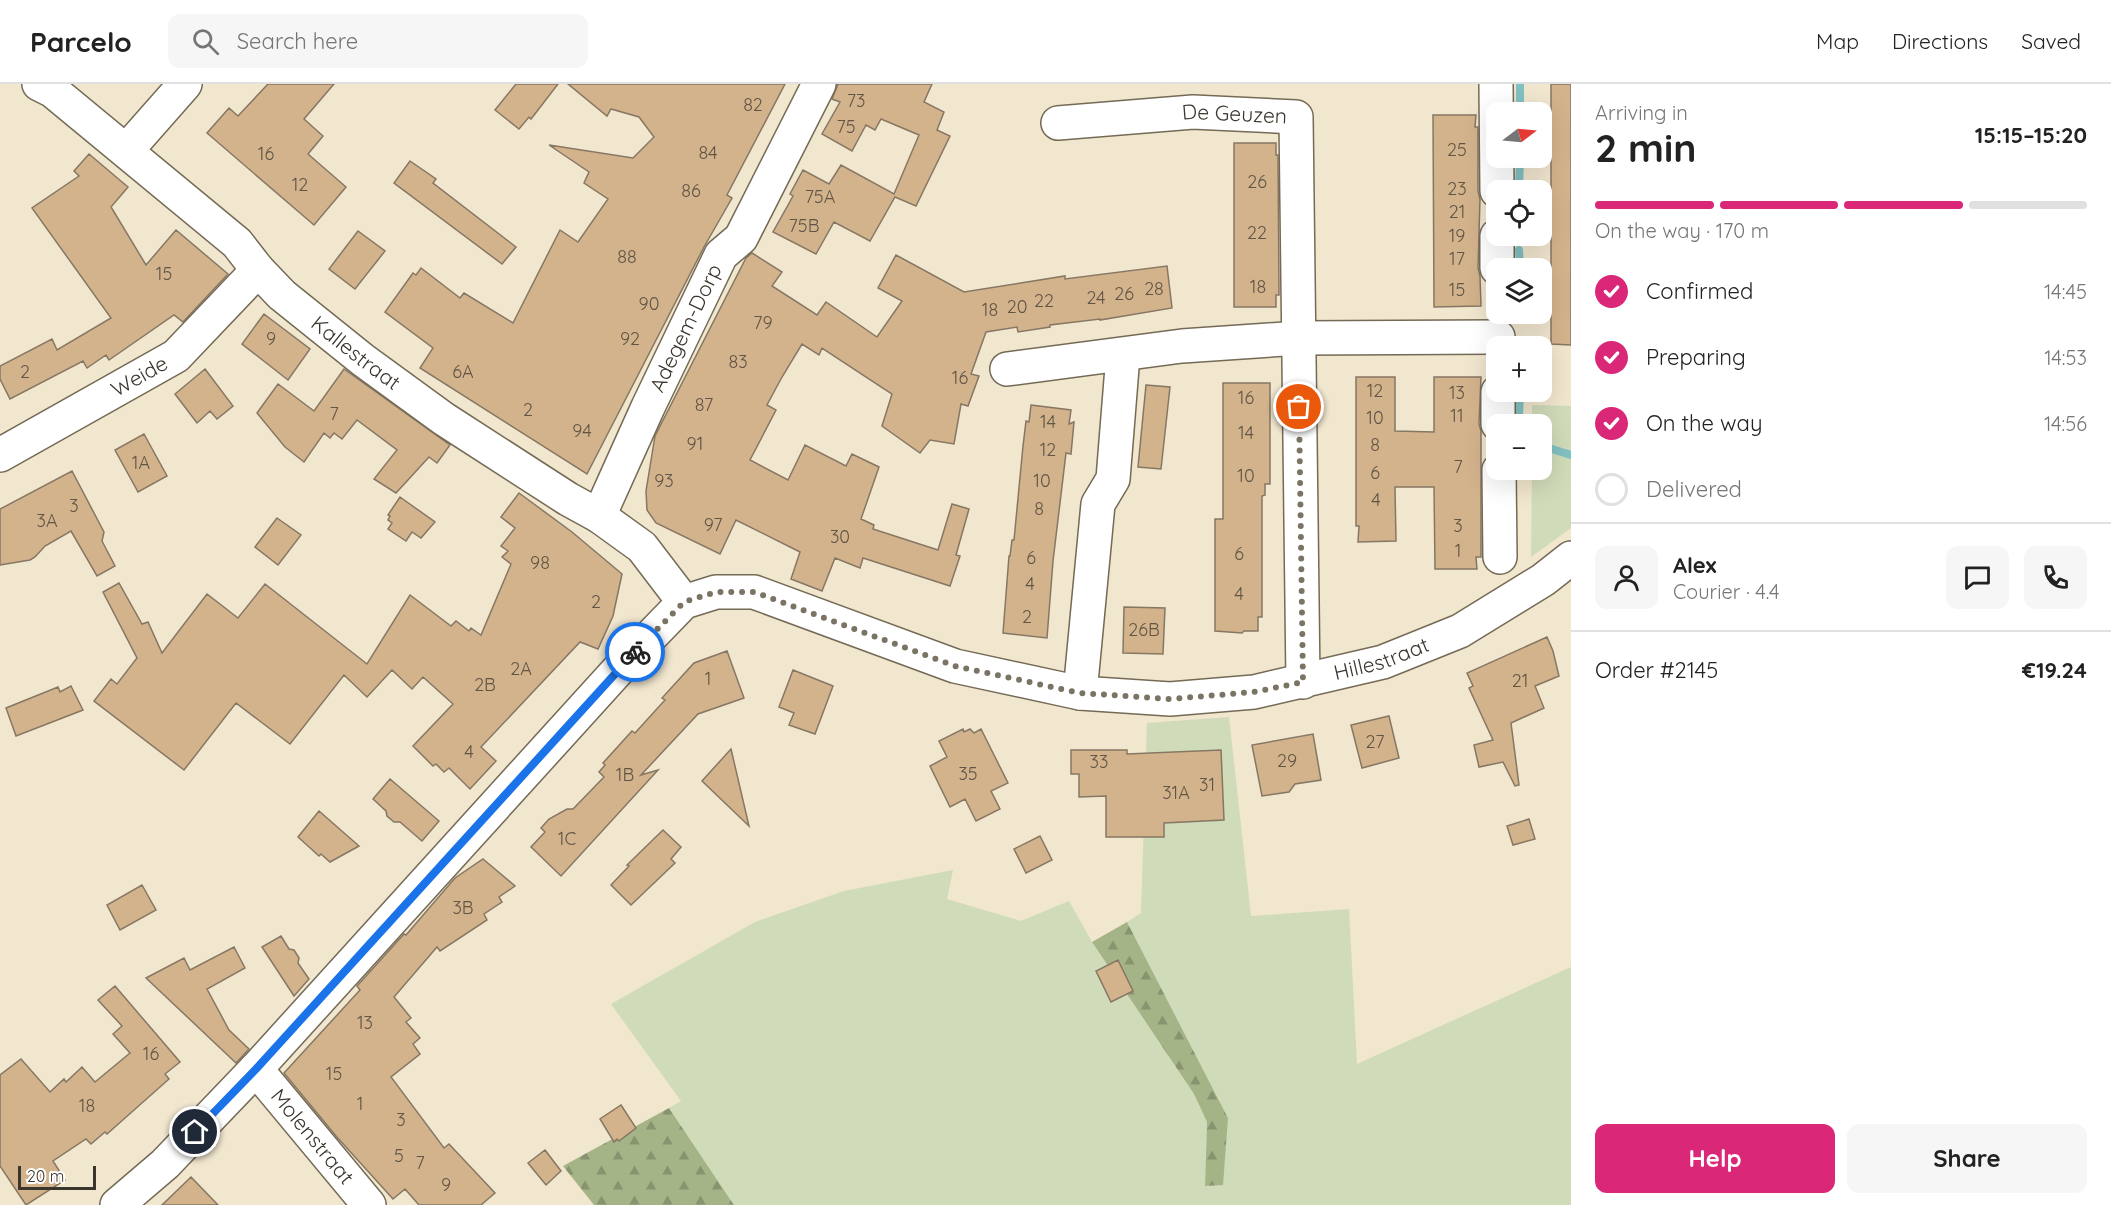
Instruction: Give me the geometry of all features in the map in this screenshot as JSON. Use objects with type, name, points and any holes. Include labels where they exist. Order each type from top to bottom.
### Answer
[{"type":"street","name":"Kallestraat","points":[[39,84],[53,91],[237,243],[258,270],[282,294],[354,353],[444,419],[568,499],[599,516],[642,547],[684,602]]},
{"type":"street","points":[[126,151],[185,84]]},
{"type":"street","name":"Adegem-Dorp","points":[[599,516],[721,255],[741,238],[819,84]]},
{"type":"street","points":[[1497,84],[1497,180]]},
{"type":"street","name":"De Geuzen","points":[[1058,123],[1193,112],[1296,117],[1303,682]]},
{"type":"street","name":"Weide","points":[[0,455],[176,356],[258,270]]},
{"type":"street","points":[[1007,369],[1182,346],[1299,338],[1498,332]]},
{"type":"street","points":[[1080,693],[1098,504],[1113,479],[1123,355]]},
{"type":"street","points":[[1499,480],[1500,557]]},
{"type":"street","name":"Hillestraat","points":[[684,602],[716,592],[754,592],[955,666],[1080,693],[1170,699],[1254,692],[1383,662],[1460,631],[1543,580],[1571,558]]},
{"type":"street","points":[[117,1205],[165,1164],[256,1069],[619,669],[684,602]]},
{"type":"street","name":"Molenstraat","points":[[256,1069],[369,1205]]},
{"type":"green space","points":[[1532,405],[1571,406],[1571,528],[1531,557],[1532,480],[1552,480],[1552,414],[1532,414]]},
{"type":"green space","points":[[1229,717],[1251,916],[1349,909],[1357,1064],[1571,967],[1571,1205],[734,1205],[669,1108],[681,1101],[611,1004],[755,922],[844,891],[953,870],[947,899],[1021,921],[1069,901],[1092,942],[1194,1094],[1207,1122],[1205,1186],[1228,1118],[1127,922],[1141,913],[1147,723]]},
{"type":"green space","points":[[1127,922],[1228,1118],[1223,1185],[1205,1186],[1207,1122],[1194,1094],[1092,942]]},
{"type":"green space","points":[[669,1108],[734,1205],[594,1205],[563,1166]]},
{"type":"building","points":[[268,84],[334,84],[304,119],[323,136],[308,154],[346,187],[314,225],[207,133],[229,108],[238,116]]},
{"type":"building","points":[[516,84],[558,84],[531,119],[529,117],[519,129],[495,110]]},
{"type":"building","points":[[568,84],[785,84],[727,195],[732,198],[704,247],[587,474],[420,368],[433,348],[385,312],[413,273],[416,275],[421,268],[460,298],[464,293],[513,323],[560,230],[578,242],[608,199],[584,183],[589,172],[549,145],[633,158],[654,137],[639,117],[611,109],[607,116]]},
{"type":"building","points":[[838,84],[932,84],[924,102],[944,112],[937,130],[950,136],[916,206],[895,197],[870,241],[834,222],[816,254],[773,232],[793,196],[790,194],[803,170],[829,184],[841,165],[894,194],[919,135],[881,119],[875,130],[866,125],[852,151],[822,134],[840,102],[832,99]]},
{"type":"building","points":[[1551,84],[1571,84],[1571,345],[1552,344],[1551,336]]},
{"type":"building","points":[[1433,115],[1476,115],[1480,199],[1478,268],[1481,306],[1434,307]]},
{"type":"building","points":[[1234,143],[1276,143],[1279,295],[1276,295],[1276,307],[1234,307]]},
{"type":"building","points":[[89,154],[128,187],[111,207],[146,265],[176,230],[228,274],[183,322],[174,315],[109,360],[106,355],[87,368],[83,361],[10,399],[0,379],[0,366],[52,339],[57,350],[111,318],[32,208],[79,176],[74,171]]},
{"type":"building","points":[[410,161],[436,179],[433,183],[516,247],[502,264],[394,183]]},
{"type":"building","points":[[358,231],[385,251],[355,289],[329,269]]},
{"type":"building","points":[[752,253],[782,272],[772,286],[817,315],[826,302],[877,337],[902,301],[878,288],[896,255],[964,292],[1065,276],[1065,279],[1167,266],[1172,308],[1100,320],[1050,325],[1050,327],[1018,332],[1017,327],[986,332],[971,374],[979,376],[968,406],[961,404],[954,444],[930,440],[920,453],[882,426],[892,394],[822,348],[819,355],[802,344],[767,405],[776,410],[750,460],[788,480],[805,445],[846,466],[852,454],[879,467],[861,519],[874,525],[873,529],[938,550],[952,504],[969,509],[956,555],[960,556],[950,586],[863,558],[860,568],[835,558],[822,591],[791,579],[800,552],[736,520],[720,554],[656,523],[647,510],[646,491],[655,436],[746,258]]},
{"type":"building","points":[[264,314],[310,349],[288,380],[242,344]]},
{"type":"building","points":[[205,369],[233,406],[217,419],[210,411],[197,423],[175,394]]},
{"type":"building","points":[[344,369],[450,445],[437,463],[429,457],[396,493],[374,479],[397,450],[357,420],[342,439],[334,433],[330,438],[324,433],[304,462],[285,447],[257,413],[278,384],[314,411]]},
{"type":"building","points":[[1356,377],[1395,377],[1395,431],[1434,432],[1434,377],[1481,377],[1479,424],[1481,431],[1481,557],[1476,557],[1477,569],[1435,569],[1434,487],[1395,487],[1396,541],[1358,542],[1359,526],[1356,526]]},
{"type":"building","points":[[1223,383],[1270,383],[1270,484],[1265,484],[1265,495],[1262,496],[1262,617],[1258,617],[1258,631],[1242,633],[1215,631],[1215,519],[1223,519]]},
{"type":"building","points":[[1146,385],[1170,387],[1161,469],[1138,467]]},
{"type":"building","points":[[1031,405],[1071,410],[1069,424],[1074,422],[1071,454],[1066,453],[1053,561],[1047,638],[1003,633],[1009,556],[1012,540],[1014,540],[1026,421],[1029,422]]},
{"type":"building","points":[[144,434],[167,476],[138,492],[115,450]]},
{"type":"building","points":[[72,471],[104,532],[102,541],[115,566],[97,576],[71,531],[45,546],[30,560],[0,565],[0,509]]},
{"type":"building","points":[[519,493],[572,532],[622,574],[613,616],[598,649],[580,642],[481,747],[496,761],[470,789],[449,768],[444,772],[436,764],[433,766],[413,746],[453,704],[423,677],[412,689],[392,670],[367,697],[344,675],[290,744],[236,703],[184,770],[94,701],[111,679],[117,684],[137,658],[103,592],[119,583],[142,624],[148,622],[162,653],[207,594],[238,618],[265,584],[367,664],[410,595],[451,626],[456,621],[469,631],[471,628],[481,635],[511,564],[502,557],[508,551],[501,546],[515,528],[501,517]]},
{"type":"building","points":[[400,497],[435,522],[421,538],[412,532],[406,541],[388,529],[392,523],[388,520],[390,516],[388,515]]},
{"type":"building","points":[[277,518],[301,535],[278,565],[255,547]]},
{"type":"building","points":[[1124,607],[1165,608],[1163,654],[1123,653]]},
{"type":"building","points":[[1547,637],[1559,676],[1535,686],[1544,708],[1511,723],[1519,785],[1515,786],[1503,762],[1479,767],[1474,745],[1493,740],[1469,688],[1473,686],[1467,673]]},
{"type":"building","points":[[727,651],[744,698],[698,714],[641,775],[658,770],[561,876],[531,847],[545,832],[541,828],[549,819],[567,809],[573,809],[604,777],[599,772],[605,765],[603,763],[632,731],[635,733],[665,700],[662,698],[694,663]]},
{"type":"building","points":[[793,670],[833,686],[815,734],[789,725],[794,713],[779,707]]},
{"type":"building","points":[[71,686],[83,710],[16,736],[6,708],[58,687],[60,692]]},
{"type":"building","points":[[1389,716],[1399,758],[1362,768],[1351,725]]},
{"type":"building","points":[[963,729],[964,732],[970,729],[974,733],[981,729],[1008,783],[991,791],[1000,809],[976,821],[965,799],[950,807],[930,766],[947,757],[939,741]]},
{"type":"building","points":[[1313,734],[1321,780],[1295,784],[1289,792],[1262,796],[1252,745]]},
{"type":"building","points":[[731,749],[749,826],[702,781]]},
{"type":"building","points":[[1071,750],[1127,750],[1127,754],[1221,750],[1224,820],[1164,823],[1164,837],[1106,837],[1106,796],[1079,797],[1079,774],[1071,774]]},
{"type":"building","points":[[390,779],[439,821],[422,841],[400,822],[394,822],[387,816],[386,811],[373,799]]},
{"type":"building","points":[[319,811],[359,846],[330,862],[321,854],[319,856],[298,837]]},
{"type":"building","points":[[1529,819],[1535,839],[1513,845],[1507,826]]},
{"type":"building","points":[[663,830],[681,847],[671,859],[675,863],[631,905],[611,885],[629,866],[627,865]]},
{"type":"building","points":[[1040,836],[1052,860],[1026,873],[1014,849]]},
{"type":"building","points":[[483,859],[515,886],[499,897],[502,902],[484,914],[487,920],[440,951],[437,947],[394,997],[411,1018],[406,1022],[420,1038],[413,1044],[420,1054],[391,1077],[444,1148],[449,1144],[495,1193],[481,1205],[419,1205],[405,1189],[393,1199],[336,1136],[284,1073],[360,990],[357,986],[404,934],[406,935],[455,878]]},
{"type":"building","points":[[142,885],[156,910],[120,930],[107,905]]},
{"type":"building","points":[[281,936],[289,949],[294,950],[299,958],[298,963],[309,979],[294,996],[262,947]]},
{"type":"building","points":[[234,947],[245,968],[207,989],[229,1030],[249,1049],[236,1063],[146,978],[184,958],[190,970]]},
{"type":"building","points":[[1118,960],[1133,991],[1111,1002],[1096,971]]},
{"type":"building","points":[[115,986],[180,1062],[165,1074],[169,1079],[107,1134],[105,1132],[91,1144],[86,1139],[53,1161],[65,1180],[26,1205],[0,1166],[0,1075],[21,1059],[50,1092],[64,1079],[66,1082],[82,1067],[95,1082],[130,1053],[113,1034],[122,1026],[98,1000]]},
{"type":"building","points":[[621,1105],[636,1128],[619,1141],[617,1139],[614,1142],[600,1119]]},
{"type":"building","points":[[545,1150],[561,1171],[546,1185],[528,1163]]},
{"type":"building","points":[[191,1177],[218,1205],[162,1205]]},
{"type":"waterway","points":[[1520,84],[1520,102]]},
{"type":"waterway","points":[[1519,180],[1520,168]]},
{"type":"waterway","points":[[1519,250],[1519,258]]},
{"type":"waterway","points":[[1519,414],[1520,402]]},
{"type":"waterway","points":[[1552,449],[1571,455]]},
{"type":"way so far","points":[[635,652],[684,602],[716,592],[754,592],[955,666],[1080,693],[1170,699],[1254,692],[1303,682],[1299,407]]},
{"type":"route","points":[[195,1132],[256,1069],[635,652]]}]
